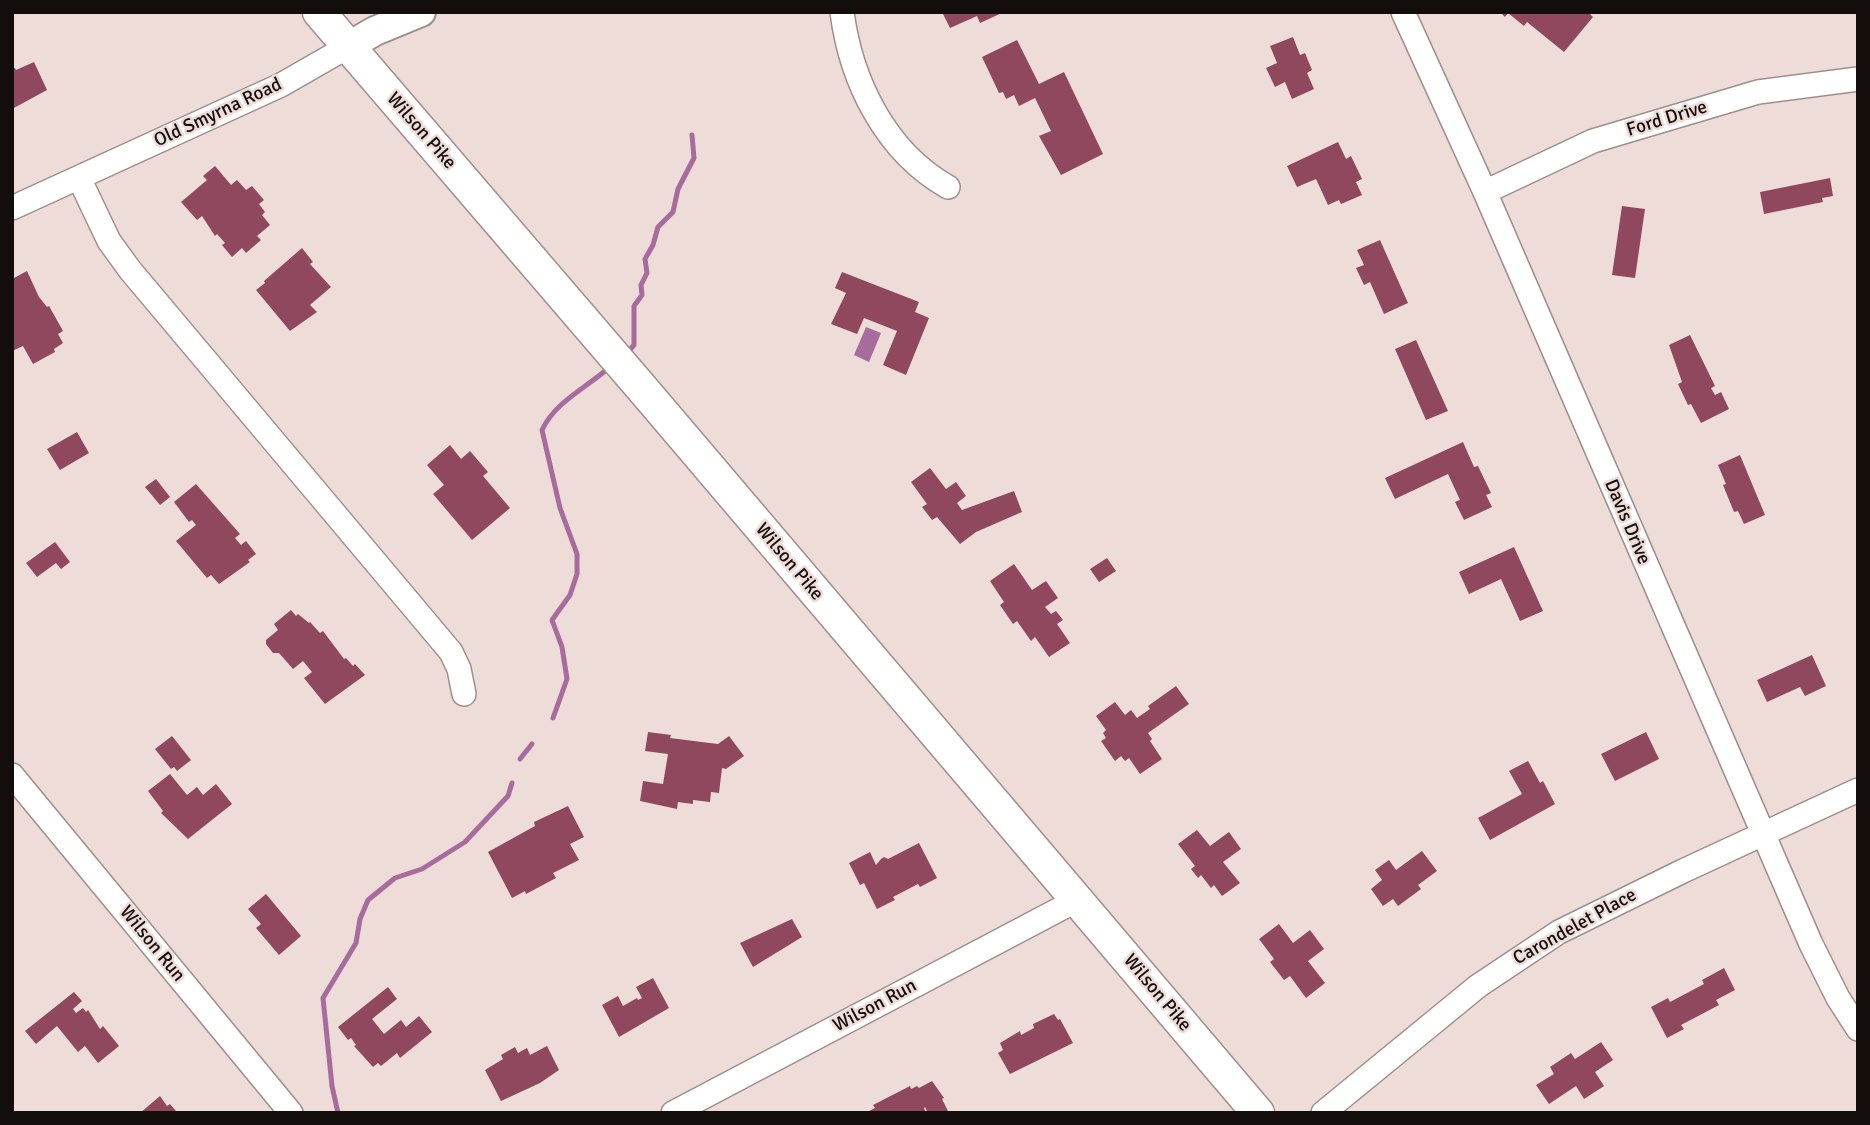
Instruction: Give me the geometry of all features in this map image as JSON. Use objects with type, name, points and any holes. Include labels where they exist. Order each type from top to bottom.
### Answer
[{"type":"main road","name":"Wilson Pike","points":[[319,12],[1258,1113]]},
{"type":"street","name":"Old Smyrna Road","points":[[12,208],[291,80],[375,32],[421,12]]},
{"type":"street","points":[[842,12],[859,76],[884,126],[896,145],[913,163],[948,187]]},
{"type":"street","name":"Davis Drive","points":[[1403,12],[1485,192],[1811,944],[1838,998],[1858,1029]]},
{"type":"street","name":"Ford Drive","points":[[1485,192],[1593,141],[1758,92],[1858,79]]},
{"type":"street","points":[[79,178],[109,241],[130,270],[451,652],[459,669],[464,694]]},
{"type":"street","name":"Wilson Run","points":[[12,775],[291,1113]]},
{"type":"street","name":"Carondelet Place","points":[[1323,1113],[1478,986],[1519,957],[1596,912],[1858,790]]},
{"type":"street","name":"Wilson Run","points":[[673,1113],[1077,900]]},
{"type":"shaded area","points":[[866,327],[881,333],[869,362],[854,355]]},
{"type":"building","points":[[942,12],[1004,12],[980,23],[977,16],[950,28]]},
{"type":"building","points":[[1500,12],[1588,12],[1593,17],[1564,52],[1527,22],[1524,26],[1508,13],[1505,17]]},
{"type":"building","points":[[1293,37],[1300,55],[1305,53],[1312,70],[1307,73],[1314,89],[1292,99],[1285,82],[1275,87],[1266,68],[1277,63],[1270,46]]},
{"type":"building","points":[[1017,40],[1039,84],[1064,72],[1103,154],[1061,175],[1039,136],[1051,131],[1035,98],[1019,106],[1014,95],[1006,99],[1003,92],[999,93],[982,57]]},
{"type":"building","points":[[34,62],[47,90],[12,109],[12,69],[16,70]]},
{"type":"building","points":[[1338,142],[1346,159],[1351,156],[1362,179],[1356,182],[1362,195],[1341,204],[1339,200],[1328,205],[1316,179],[1297,187],[1287,166]]},
{"type":"building","points":[[215,166],[231,185],[237,180],[246,190],[252,186],[264,200],[259,204],[265,212],[262,215],[270,225],[257,236],[261,240],[246,253],[242,248],[232,257],[222,245],[225,243],[217,234],[215,236],[202,216],[197,220],[181,202],[207,180],[203,176]]},
{"type":"building","points":[[1830,178],[1833,196],[1822,198],[1823,202],[1764,214],[1760,192]]},
{"type":"building","points":[[1622,206],[1645,209],[1635,278],[1612,275]]},
{"type":"building","points":[[1380,240],[1408,303],[1384,314],[1370,282],[1364,285],[1356,268],[1364,265],[1357,250]]},
{"type":"building","points":[[302,248],[313,262],[310,264],[331,287],[310,305],[317,312],[290,331],[256,290]]},
{"type":"building","points":[[27,271],[39,297],[49,306],[63,331],[58,334],[63,343],[54,349],[55,352],[33,364],[23,346],[12,351],[12,279]]},
{"type":"building","points":[[842,272],[919,302],[915,312],[929,318],[906,375],[883,365],[897,331],[864,318],[857,334],[831,324],[846,293],[835,288]]},
{"type":"building","points":[[1690,335],[1715,386],[1711,388],[1715,395],[1721,392],[1729,409],[1701,423],[1678,384],[1682,382],[1669,345]]},
{"type":"building","points":[[1416,340],[1448,411],[1426,420],[1395,349]]},
{"type":"building","points":[[77,432],[89,453],[60,470],[47,449]]},
{"type":"building","points":[[1463,442],[1474,467],[1478,466],[1491,493],[1486,495],[1492,507],[1464,520],[1455,502],[1460,500],[1448,474],[1395,499],[1385,478]]},
{"type":"building","points":[[450,445],[461,459],[470,451],[488,472],[483,476],[510,508],[472,540],[433,494],[444,485],[427,465]]},
{"type":"building","points":[[1740,455],[1765,515],[1744,524],[1738,511],[1734,512],[1718,465]]},
{"type":"building","points":[[930,468],[946,489],[956,482],[966,496],[957,503],[962,510],[1014,491],[1022,512],[976,532],[960,544],[937,517],[932,520],[922,507],[927,504],[911,482]]},
{"type":"building","points":[[156,479],[170,497],[160,505],[145,487]]},
{"type":"building","points":[[196,484],[240,534],[235,538],[241,545],[246,541],[256,554],[248,560],[250,562],[219,584],[211,575],[207,578],[176,541],[196,525],[192,520],[189,522],[174,502]]},
{"type":"building","points":[[55,542],[70,562],[61,569],[56,563],[37,577],[26,563]]},
{"type":"building","points":[[1514,547],[1543,611],[1520,621],[1501,579],[1469,594],[1459,572]]},
{"type":"building","points":[[1107,558],[1116,571],[1099,582],[1090,569]]},
{"type":"building","points":[[1014,564],[1032,590],[1046,581],[1058,598],[1045,607],[1051,614],[1056,611],[1063,620],[1057,624],[1070,643],[1049,657],[1035,637],[1031,641],[1017,621],[1013,624],[1000,605],[1004,602],[990,581]]},
{"type":"building","points":[[291,610],[296,616],[298,614],[310,622],[320,633],[323,631],[344,659],[353,666],[355,664],[365,675],[325,704],[304,678],[312,672],[303,661],[293,669],[279,653],[273,653],[266,644],[266,640],[278,630],[274,624]]},
{"type":"building","points":[[1812,655],[1826,686],[1805,696],[1800,687],[1767,702],[1757,680]]},
{"type":"building","points":[[1176,686],[1189,704],[1148,733],[1162,759],[1140,774],[1129,758],[1125,761],[1121,756],[1115,761],[1101,741],[1106,738],[1103,733],[1106,730],[1096,716],[1115,702],[1125,715],[1131,710],[1137,718],[1150,709],[1148,706]]},
{"type":"building","points":[[648,732],[671,735],[670,738],[718,744],[729,736],[744,756],[726,769],[722,768],[719,793],[711,792],[710,802],[678,802],[677,809],[640,801],[643,781],[663,784],[668,754],[645,751]]},
{"type":"building","points":[[1646,732],[1659,759],[1615,781],[1601,754]]},
{"type":"building","points":[[172,736],[191,760],[177,771],[174,767],[171,769],[155,749]]},
{"type":"building","points":[[1528,761],[1555,804],[1490,840],[1478,818],[1522,794],[1509,771]]},
{"type":"building","points":[[170,774],[187,795],[197,787],[203,795],[216,784],[232,804],[188,839],[161,813],[163,811],[148,791]]},
{"type":"building","points":[[568,806],[584,837],[570,844],[579,860],[553,873],[556,878],[526,894],[525,891],[512,898],[488,852],[535,826],[534,822]]},
{"type":"building","points":[[1197,830],[1210,846],[1229,832],[1241,849],[1223,862],[1240,883],[1222,896],[1214,885],[1211,888],[1201,875],[1198,878],[1191,869],[1195,866],[1178,844]]},
{"type":"building","points":[[919,843],[937,878],[920,887],[918,884],[877,909],[864,883],[860,885],[849,863],[870,852],[876,865],[884,857],[888,859]]},
{"type":"building","points":[[1422,851],[1437,871],[1418,885],[1421,889],[1398,906],[1393,899],[1383,906],[1371,889],[1382,880],[1375,870],[1389,860],[1396,870]]},
{"type":"building","points":[[266,894],[301,936],[279,955],[256,928],[261,924],[248,909]]},
{"type":"building","points":[[792,919],[802,937],[753,967],[740,943]]},
{"type":"building","points":[[1279,924],[1293,943],[1310,930],[1324,949],[1308,961],[1325,983],[1306,998],[1290,976],[1284,980],[1270,962],[1274,959],[1259,939]]},
{"type":"building","points":[[1724,968],[1735,990],[1716,1000],[1719,1005],[1681,1025],[1684,1029],[1667,1038],[1651,1007],[1668,998],[1670,1002],[1704,984],[1702,980]]},
{"type":"building","points":[[653,978],[669,1008],[619,1037],[602,1005],[618,996],[623,1006],[642,998],[636,987]]},
{"type":"building","points":[[388,987],[397,999],[372,1019],[384,1034],[401,1020],[406,1027],[419,1016],[432,1032],[400,1058],[397,1053],[381,1066],[378,1063],[373,1067],[354,1046],[356,1045],[351,1038],[348,1040],[338,1027]]},
{"type":"building","points":[[74,992],[82,1001],[73,1009],[76,1013],[83,1008],[86,1012],[88,1010],[100,1029],[103,1026],[119,1046],[98,1063],[85,1046],[78,1052],[57,1026],[36,1044],[25,1031]]},
{"type":"building","points":[[1054,1014],[1060,1019],[1073,1043],[1010,1074],[998,1053],[1003,1050],[1000,1043],[1020,1031],[1021,1035],[1034,1028],[1033,1024]]},
{"type":"building","points":[[1601,1042],[1613,1060],[1595,1072],[1604,1086],[1584,1099],[1576,1086],[1549,1104],[1536,1085],[1554,1074],[1550,1067],[1571,1053],[1575,1059]]},
{"type":"building","points":[[547,1046],[559,1070],[540,1083],[501,1101],[485,1070],[503,1059],[501,1055],[515,1047],[518,1053],[527,1048],[530,1055]]},
{"type":"building","points":[[932,1081],[944,1098],[942,1099],[948,1111],[946,1113],[928,1113],[925,1107],[926,1113],[865,1113],[875,1108],[873,1105],[910,1086],[911,1089],[917,1086],[919,1088]]},
{"type":"building","points":[[160,1096],[167,1106],[170,1104],[176,1111],[140,1113]]},
{"type":"waterway","points":[[627,353],[634,345],[634,306],[642,295],[641,285],[647,273],[645,259],[653,245],[658,227],[673,212],[678,189],[694,158],[692,135]]},
{"type":"waterway","points":[[553,718],[567,679],[562,647],[552,620],[570,595],[577,574],[577,554],[560,508],[542,430],[547,420],[562,404],[605,371]]},
{"type":"waterway","points":[[520,759],[532,744]]},
{"type":"waterway","points":[[338,1113],[332,1086],[323,998],[356,943],[360,919],[368,900],[395,878],[422,869],[465,842],[508,796],[512,783]]}]
